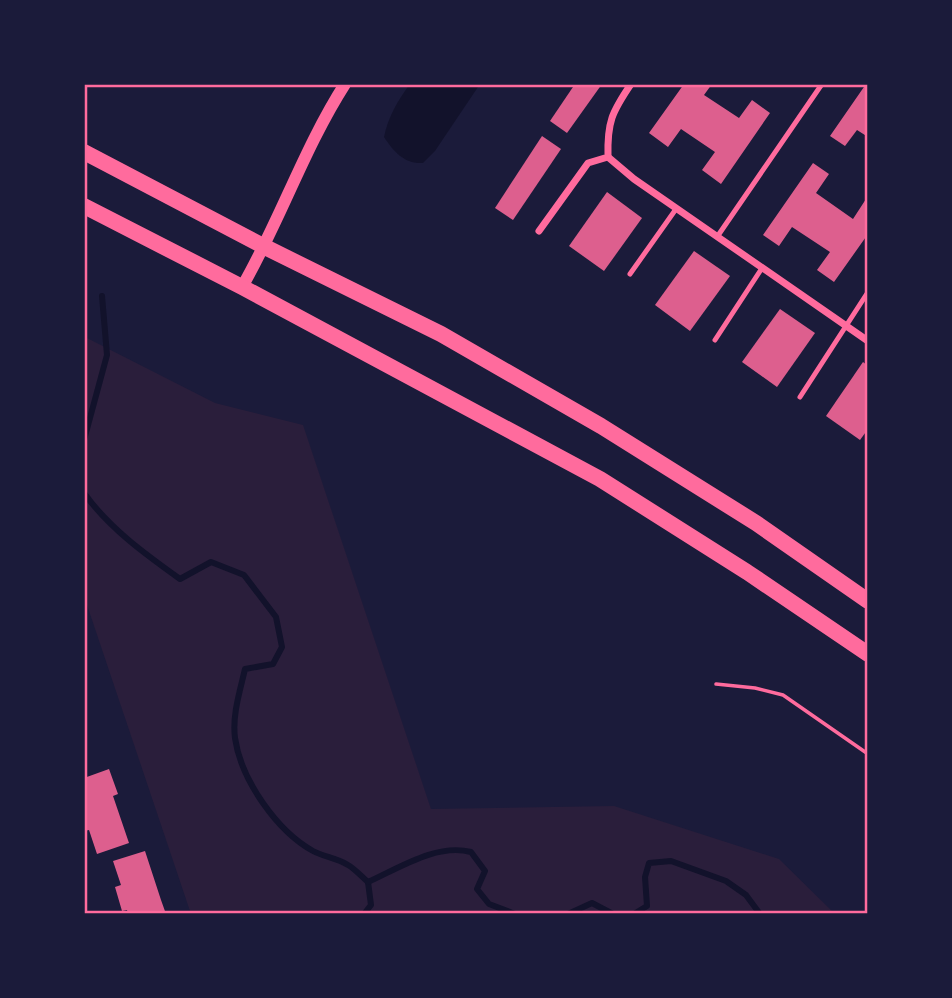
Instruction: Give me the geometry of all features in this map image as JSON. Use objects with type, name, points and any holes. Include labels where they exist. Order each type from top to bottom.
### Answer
[{"type":"main road","points":[[84,152],[264,247],[441,334],[601,426],[756,523],[868,601]]},
{"type":"main road","points":[[84,206],[242,287],[600,480],[747,572],[868,654]]},
{"type":"street","points":[[242,287],[264,247],[315,137],[345,84]]},
{"type":"street","points":[[631,84],[617,105],[607,130],[608,157],[676,209],[868,341]]},
{"type":"street","points":[[539,231],[588,163],[608,157]]},
{"type":"lane","points":[[717,237],[822,84]]},
{"type":"lane","points":[[631,274],[676,209]]},
{"type":"lane","points":[[715,340],[762,268]]},
{"type":"lane","points":[[800,397],[868,292]]},
{"type":"path","points":[[716,684],[755,688],[783,695],[868,754]]},
{"type":"shaded area","points":[[410,84],[480,84],[435,151],[423,163],[400,156],[384,137],[394,109]]},
{"type":"shaded area","points":[[85,337],[215,403],[303,425],[431,809],[614,806],[779,859],[835,914],[191,914],[84,596]]},
{"type":"building","points":[[575,84],[602,84],[567,133],[550,121]]},
{"type":"building","points":[[684,84],[712,84],[704,95],[739,118],[752,100],[770,113],[721,184],[702,170],[715,152],[681,129],[668,147],[649,133]]},
{"type":"building","points":[[866,84],[868,137],[857,130],[845,146],[830,136]]},
{"type":"building","points":[[542,136],[561,149],[513,220],[495,208]]},
{"type":"building","points":[[813,163],[829,174],[816,193],[853,219],[866,199],[868,200],[868,234],[834,282],[817,270],[830,252],[792,227],[779,246],[763,235]]},
{"type":"building","points":[[607,192],[642,218],[604,271],[569,246]]},
{"type":"building","points":[[694,251],[730,276],[690,331],[655,305]]},
{"type":"building","points":[[780,309],[815,333],[777,387],[742,362]]},
{"type":"building","points":[[863,362],[868,366],[868,429],[860,440],[826,416]]},
{"type":"building","points":[[109,769],[118,794],[113,796],[129,843],[97,854],[89,830],[84,831],[84,778]]},
{"type":"building","points":[[145,851],[166,914],[128,914],[127,910],[122,911],[115,887],[121,885],[113,861]]},
{"type":"waterway","points":[[84,440],[107,355],[102,296]]},
{"type":"waterway","points":[[84,493],[116,529],[180,579],[211,562],[244,575],[276,617],[282,647],[273,664],[245,669],[235,721],[239,754],[253,787],[286,831],[313,851],[348,865],[368,882],[371,905],[364,914]]},
{"type":"waterway","points":[[368,882],[418,858],[445,851],[471,852],[485,871],[477,889],[489,904],[515,914]]},
{"type":"waterway","points":[[634,914],[647,906],[645,877],[649,863],[671,861],[726,881],[746,895],[760,914]]},
{"type":"waterway","points":[[568,914],[592,903],[613,914]]}]
